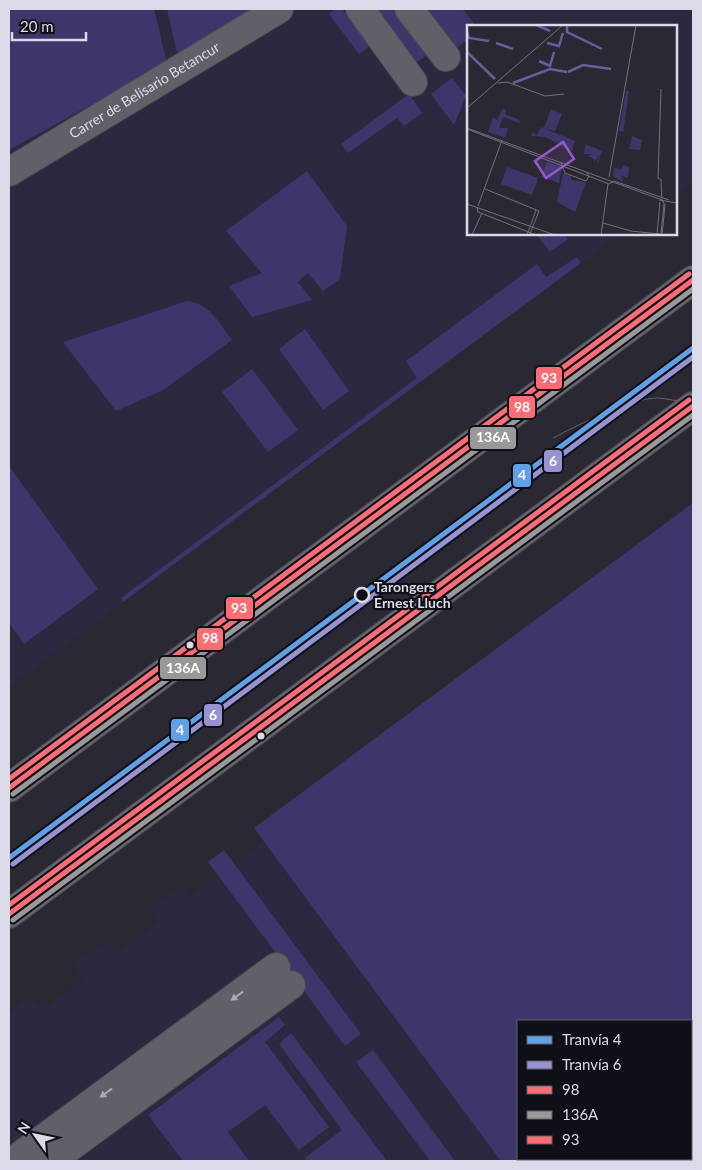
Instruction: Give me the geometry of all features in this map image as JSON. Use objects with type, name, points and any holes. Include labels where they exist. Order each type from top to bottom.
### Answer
[{"type":"main road","points":[[9,788],[693,280]]},
{"type":"main road","points":[[9,914],[691,413]]},
{"type":"street","name":"Carrer de Belisario Betancur","points":[[9,172],[279,9]]},
{"type":"street","points":[[360,9],[413,82]]},
{"type":"street","points":[[409,9],[446,57]]},
{"type":"street","points":[[13,1161],[284,976],[51,1161]]},
{"type":"shaded area","points":[[9,9],[693,9],[693,180],[677,192],[677,25],[467,25],[467,235],[620,235],[9,687]]},
{"type":"shaded area","points":[[9,9],[154,9],[167,63],[9,150]]},
{"type":"shaded area","points":[[167,9],[255,9],[178,57]]},
{"type":"shaded area","points":[[335,9],[342,9],[370,46],[359,54],[329,14]]},
{"type":"shaded area","points":[[367,9],[399,9],[432,51],[411,67]]},
{"type":"shaded area","points":[[421,9],[463,9],[475,25],[467,25],[467,40],[458,47],[449,47]]},
{"type":"shaded area","points":[[452,78],[466,96],[454,125],[431,94]]},
{"type":"shaded area","points":[[409,94],[422,113],[404,126],[397,118],[348,153],[341,144]]},
{"type":"shaded area","points":[[307,171],[347,226],[340,279],[323,291],[308,273],[298,282],[312,300],[252,317],[229,286],[262,273],[226,231]]},
{"type":"shaded area","points":[[537,235],[565,235],[568,239],[550,252]]},
{"type":"shaded area","points":[[577,257],[581,263],[123,602],[121,598],[417,378],[406,361],[537,264],[546,277]]},
{"type":"shaded area","points":[[187,301],[208,310],[232,340],[163,390],[116,411],[63,342]]},
{"type":"shaded area","points":[[305,329],[349,391],[323,410],[279,349]]},
{"type":"shaded area","points":[[252,369],[298,430],[268,452],[222,392]]},
{"type":"shaded area","points":[[9,466],[98,589],[24,644],[9,623]]},
{"type":"shaded area","points":[[693,503],[693,1161],[9,1161],[9,1013],[32,996],[42,1009],[83,979],[73,965],[107,940],[117,954],[158,922],[149,909],[181,885],[190,897],[263,841],[254,828]]},
{"type":"shaded area","points":[[693,503],[693,1161],[501,1161],[254,828]]},
{"type":"shaded area","points":[[224,850],[361,1034],[345,1046],[208,862]]},
{"type":"shaded area","points":[[279,1017],[285,1025],[265,1042],[329,1127],[299,1150],[265,1105],[228,1132],[249,1161],[183,1161],[148,1115]]},
{"type":"shaded area","points":[[291,1033],[387,1161],[307,1161],[305,1158],[342,1130],[279,1044]]},
{"type":"shaded area","points":[[373,1050],[455,1161],[430,1161],[356,1062]]},
{"type":"tram line","name":"4","points":[[9,858],[693,348]]},
{"type":"tram line","name":"6","points":[[13,864],[693,357]]},
{"type":"tram line","points":[[553,438],[605,413],[634,402],[662,398],[693,404]]},
{"type":"transit line","name":"93","points":[[9,779],[689,274]]},
{"type":"transit line","name":"98","points":[[9,788],[693,280]]},
{"type":"transit line","name":"136A","points":[[13,794],[693,289]]},
{"type":"transit line","name":"93","points":[[9,905],[689,400]]},
{"type":"transit line","name":"98","points":[[9,914],[693,406]]},
{"type":"transit line","name":"136A","points":[[13,920],[693,415]]},
{"type":"place","name":"Tarongers Ernest Lluch","points":[[362,595]]}]
